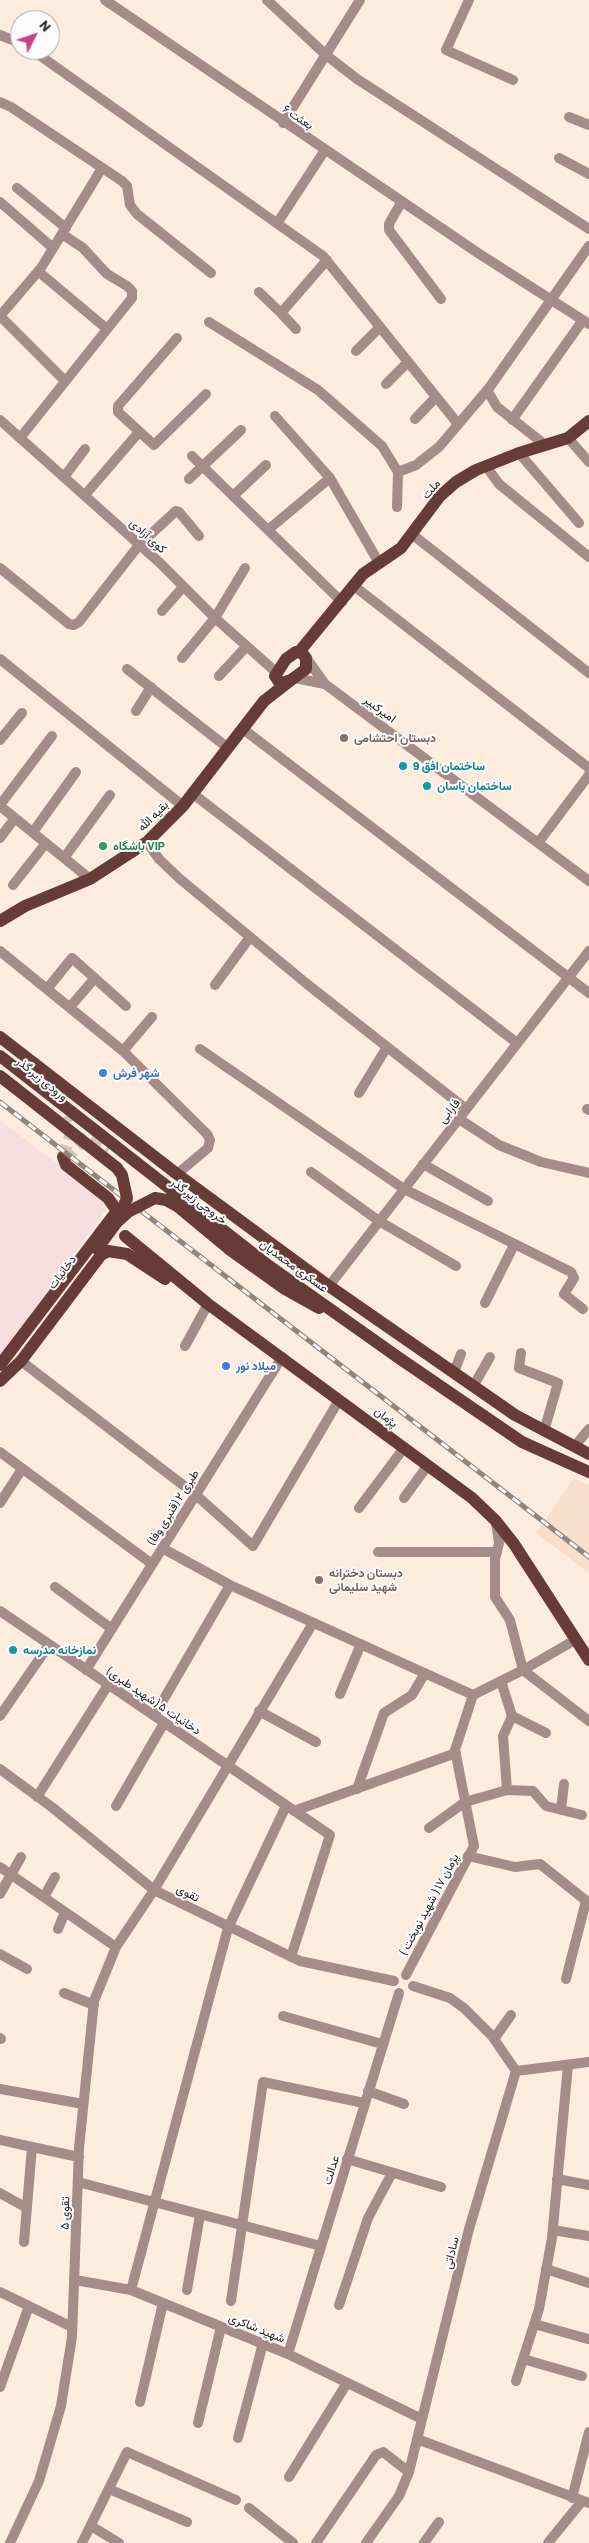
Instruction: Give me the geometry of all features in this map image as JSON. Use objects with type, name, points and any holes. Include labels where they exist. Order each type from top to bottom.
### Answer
[{"type":"main road","name":"ملت","points":[[293,679],[306,670],[304,656],[326,621],[363,574],[401,548],[413,535],[440,496],[456,482],[486,466],[519,453],[568,438],[589,421]]},
{"type":"main road","points":[[264,701],[276,674],[286,660],[304,656]]},
{"type":"main road","points":[[276,674],[282,683],[293,679]]},
{"type":"main road","points":[[264,701],[293,679]]},
{"type":"main road","name":"بقیه الله","points":[[0,921],[25,906],[90,879],[147,842],[183,806],[264,701]]},
{"type":"main road","name":"عسکری محمدیان","points":[[0,1037],[176,1174],[329,1286],[515,1415],[589,1454]]},
{"type":"main road","name":"عسکری محمدیان","points":[[0,1056],[269,1266],[346,1321],[522,1442],[589,1472]]},
{"type":"main road","name":"ورودی زیر گذر","points":[[0,1063],[67,1116]]},
{"type":"main road","points":[[0,1076],[117,1168],[122,1176],[127,1198],[117,1216],[0,1365]]},
{"type":"main road","name":"خروجی زیر گذر","points":[[115,1152],[253,1260],[269,1266]]},
{"type":"main road","points":[[63,1157],[66,1164],[108,1198],[117,1216]]},
{"type":"main road","points":[[117,1216],[155,1198],[166,1200],[177,1206],[229,1249],[285,1289],[346,1321]]},
{"type":"main road","name":"دخانیات","points":[[0,1380],[97,1249],[117,1216]]},
{"type":"main road","name":"پژمان","points":[[125,1236],[205,1301],[472,1498],[495,1520],[514,1544],[589,1660]]},
{"type":"main road","points":[[0,1380],[21,1361],[101,1255],[108,1251],[127,1254],[189,1296],[205,1301]]},
{"type":"main road","points":[[317,1299],[329,1286]]},
{"type":"main road","name":"دخانیات","points":[[0,1372],[38,1322],[49,1313]]},
{"type":"street","points":[[268,0],[326,54],[357,79],[589,228]]},
{"type":"street","points":[[283,122],[360,0]]},
{"type":"street","points":[[469,0],[446,50],[513,80]]},
{"type":"street","name":"بعثت ۶","points":[[108,1],[402,202],[586,322]]},
{"type":"street","points":[[46,60],[278,222],[327,260],[458,424]]},
{"type":"street","points":[[0,102],[11,107],[127,186],[130,205],[137,214],[210,273]]},
{"type":"street","points":[[569,118],[589,125]]},
{"type":"street","points":[[278,222],[325,150]]},
{"type":"street","points":[[559,158],[589,174]]},
{"type":"street","points":[[64,380],[0,316],[39,272],[102,168]]},
{"type":"street","points":[[18,188],[84,248],[107,274],[132,291],[132,298],[64,380],[20,438]]},
{"type":"street","points":[[0,202],[53,248]]},
{"type":"street","points":[[402,202],[389,224],[389,230],[441,299]]},
{"type":"street","points":[[398,472],[416,465],[439,447],[487,390],[589,246]]},
{"type":"street","points":[[281,313],[327,260]]},
{"type":"street","points":[[39,272],[107,330]]},
{"type":"street","points":[[259,292],[296,329]]},
{"type":"street","points":[[209,322],[318,390],[382,446],[398,472],[397,507]]},
{"type":"street","points":[[512,420],[586,322]]},
{"type":"street","points":[[356,351],[380,327]]},
{"type":"street","points":[[177,338],[116,409],[154,445],[206,394]]},
{"type":"street","points":[[386,384],[408,362]]},
{"type":"street","points":[[487,390],[497,407],[544,444]]},
{"type":"street","points":[[415,418],[436,397]]},
{"type":"street","points":[[275,416],[330,478],[379,563]]},
{"type":"street","name":"کوی آزادی","points":[[0,420],[139,545],[276,674]]},
{"type":"street","points":[[189,479],[241,430]]},
{"type":"street","points":[[85,496],[139,432]]},
{"type":"street","points":[[568,438],[589,462]]},
{"type":"street","points":[[64,477],[85,449]]},
{"type":"street","points":[[519,453],[578,523]]},
{"type":"street","points":[[192,456],[342,602]]},
{"type":"street","points":[[233,496],[266,465]]},
{"type":"street","points":[[486,466],[499,484],[589,557]]},
{"type":"street","points":[[269,529],[330,478]]},
{"type":"street","points":[[0,568],[69,624],[74,625],[79,622],[139,545],[176,511],[179,512],[199,536]]},
{"type":"street","points":[[413,535],[589,673]]},
{"type":"street","points":[[182,658],[215,618],[245,568]]},
{"type":"street","points":[[354,586],[589,768]]},
{"type":"street","points":[[162,611],[183,587]]},
{"type":"street","points":[[219,676],[246,647]]},
{"type":"street","name":"امیرکبیر","points":[[304,656],[325,684],[589,881]]},
{"type":"street","points":[[0,659],[183,806]]},
{"type":"street","points":[[127,668],[228,748]]},
{"type":"street","points":[[293,679],[325,684]]},
{"type":"street","points":[[136,711],[150,687]]},
{"type":"street","points":[[0,740],[22,713]]},
{"type":"street","points":[[243,729],[589,993]]},
{"type":"street","points":[[52,736],[0,806],[90,879]]},
{"type":"street","points":[[33,832],[76,772]]},
{"type":"street","points":[[538,843],[589,776]]},
{"type":"street","points":[[192,793],[518,1043]]},
{"type":"street","points":[[64,858],[110,795]]},
{"type":"street","points":[[0,838],[15,818]]},
{"type":"street","points":[[147,842],[159,860],[180,879],[466,1109]]},
{"type":"street","points":[[13,885],[46,843]]},
{"type":"street","points":[[215,985],[250,937]]},
{"type":"street","points":[[0,951],[123,1051],[207,1134],[210,1140],[208,1148],[176,1174]]},
{"type":"street","name":"فارابی","points":[[329,1286],[589,951]]},
{"type":"street","points":[[47,989],[72,958],[126,1006]]},
{"type":"street","points":[[70,1007],[95,978]]},
{"type":"street","points":[[123,1051],[152,1017]]},
{"type":"street","points":[[359,1093],[387,1047]]},
{"type":"street","points":[[200,1049],[404,1189],[574,1274],[574,1278],[564,1294],[582,1309]]},
{"type":"street","points":[[459,1119],[499,1145],[541,1162],[589,1174]]},
{"type":"street","points":[[423,1164],[488,1201]]},
{"type":"street","points":[[311,1172],[379,1221],[456,1266]]},
{"type":"street","points":[[485,1303],[514,1245]]},
{"type":"street","points":[[185,1346],[205,1301]]},
{"type":"street","points":[[520,1353],[519,1368],[558,1383],[544,1431]]},
{"type":"street","points":[[454,1372],[462,1354]]},
{"type":"street","name":"طبری ۲ (قنبری وفا)","points":[[86,1670],[282,1357]]},
{"type":"street","points":[[474,1385],[490,1357]]},
{"type":"street","points":[[21,1361],[196,1495],[253,1546],[339,1400]]},
{"type":"street","points":[[574,1447],[589,1429]]},
{"type":"street","points":[[358,1508],[404,1448]]},
{"type":"street","points":[[0,1452],[152,1564]]},
{"type":"street","points":[[404,1498],[428,1466]]},
{"type":"street","points":[[0,1503],[22,1469]]},
{"type":"street","points":[[495,1520],[499,1544],[495,1559],[495,1597],[510,1620],[523,1670],[589,1721]]},
{"type":"street","points":[[162,1548],[230,1585],[473,1695],[523,1670],[575,1640]]},
{"type":"street","points":[[378,1552],[497,1552]]},
{"type":"street","points":[[154,1716],[230,1585]]},
{"type":"street","points":[[54,1587],[112,1629]]},
{"type":"street","name":"دخانیات ۵ (شهید طبری)","points":[[0,1611],[330,1835],[291,1957]]},
{"type":"street","name":"تقوی ۵","points":[[10,2543],[39,2481],[61,2406],[72,2327],[78,2157],[94,2005],[116,1947],[154,1890],[313,1622]]},
{"type":"street","points":[[340,1694],[361,1644]]},
{"type":"street","points":[[0,1716],[50,1645]]},
{"type":"street","points":[[357,1789],[384,1713],[412,1695],[425,1674]]},
{"type":"street","points":[[501,1681],[512,1716],[503,1736],[506,1790]]},
{"type":"street","points":[[37,1797],[108,1685]]},
{"type":"street","name":"پژمان ۱۷ ( شهید نوبخت )","points":[[406,1975],[474,1846],[456,1753],[473,1695]]},
{"type":"street","points":[[259,1711],[316,1742]]},
{"type":"street","points":[[512,1716],[546,1733]]},
{"type":"street","points":[[116,1806],[164,1723]]},
{"type":"street","points":[[131,2290],[228,1928],[290,1809],[357,1789],[456,1753]]},
{"type":"street","name":"تقوی","points":[[0,1769],[154,1890],[300,1962],[394,1981]]},
{"type":"street","points":[[561,1810],[564,1784]]},
{"type":"street","points":[[429,1828],[465,1802],[506,1790],[533,1791],[546,1806],[582,1815]]},
{"type":"street","points":[[468,1856],[515,1867],[540,1864],[587,1902],[566,1979]]},
{"type":"street","points":[[0,1894],[21,1857]]},
{"type":"street","points":[[0,1866],[116,1947]]},
{"type":"street","points":[[44,1897],[55,1877]]},
{"type":"street","points":[[58,1929],[65,1912]]},
{"type":"street","points":[[0,1954],[27,1969]]},
{"type":"street","points":[[406,1975],[412,1981],[413,1986],[408,1994],[398,1994],[395,1990],[394,1981],[396,1977],[406,1975]]},
{"type":"street","points":[[413,1986],[450,1998],[464,2008],[494,2039],[516,2072],[589,2062]]},
{"type":"street","points":[[64,1993],[94,2005]]},
{"type":"street","name":"عدالت","points":[[288,2354],[398,1994]]},
{"type":"street","points":[[494,2039],[511,2015]]},
{"type":"street","points":[[283,2016],[382,2044]]},
{"type":"street","points":[[516,2380],[534,2324],[553,2230],[568,2065]]},
{"type":"street","name":"ساداتی","points":[[366,2543],[399,2496],[409,2472],[469,2229],[516,2072]]},
{"type":"street","points":[[231,2301],[263,2082],[364,2103]]},
{"type":"street","points":[[0,2090],[83,2104]]},
{"type":"street","points":[[368,2091],[404,2104]]},
{"type":"street","points":[[0,2140],[78,2157]]},
{"type":"street","points":[[24,2242],[32,2146]]},
{"type":"street","points":[[347,2159],[441,2187]]},
{"type":"street","points":[[339,2305],[368,2218],[392,2172]]},
{"type":"street","points":[[557,2179],[589,2186]]},
{"type":"street","points":[[78,2182],[242,2227],[321,2246]]},
{"type":"street","points":[[0,2193],[27,2208]]},
{"type":"street","points":[[187,2290],[200,2215]]},
{"type":"street","points":[[553,2230],[589,2236]]},
{"type":"street","points":[[546,2270],[589,2282]]},
{"type":"street","name":"شهید شاکری","points":[[75,2280],[131,2290],[221,2326],[288,2354],[422,2419]]},
{"type":"street","points":[[0,2292],[72,2327]]},
{"type":"street","points":[[140,2402],[163,2303]]},
{"type":"street","points":[[0,2387],[29,2306]]},
{"type":"street","points":[[534,2324],[588,2339]]},
{"type":"street","points":[[198,2423],[221,2326]]},
{"type":"street","points":[[238,2438],[262,2344]]},
{"type":"street","points":[[523,2359],[582,2376]]},
{"type":"street","points":[[289,2476],[347,2383]]},
{"type":"street","points":[[548,2543],[581,2501],[589,2432]]},
{"type":"street","points":[[417,2439],[581,2501]]},
{"type":"street","points":[[82,2543],[127,2452],[236,2500]]},
{"type":"street","points":[[316,2543],[376,2455],[383,2452],[409,2472]]},
{"type":"street","points":[[109,2489],[187,2522]]},
{"type":"street","points":[[249,2508],[293,2543]]},
{"type":"street","points":[[424,2543],[439,2522]]},
{"type":"street","points":[[91,2526],[119,2543]]},
{"type":"shaded area","points":[[0,1120],[110,1204],[0,1357]]},
{"type":"shaded area","points":[[574,1478],[589,1485],[589,1573],[536,1533]]},
{"type":"tunnel","points":[[63,1157],[71,1133],[71,1126],[67,1116]]},
{"type":"tunnel","points":[[63,1157],[72,1152],[85,1139],[92,1137],[110,1148]]},
{"type":"railway","points":[[0,1102],[589,1557]]},
{"type":"place","name":"دبستان احتشامی","points":[[344,738]]},
{"type":"place","name":"ساختمان افق 9","points":[[403,766]]},
{"type":"place","name":"ساختمان یاسان","points":[[427,786]]},
{"type":"place","name":"باشگاه VIP","points":[[103,846]]},
{"type":"place","name":"شهر فرش","points":[[103,1073]]},
{"type":"place","name":"میلاد نور","points":[[226,1366]]},
{"type":"place","name":"دبستان دخترانه شهید سلیمانی","points":[[319,1580]]},
{"type":"place","name":"نمازخانه مدرسه","points":[[13,1650]]}]
